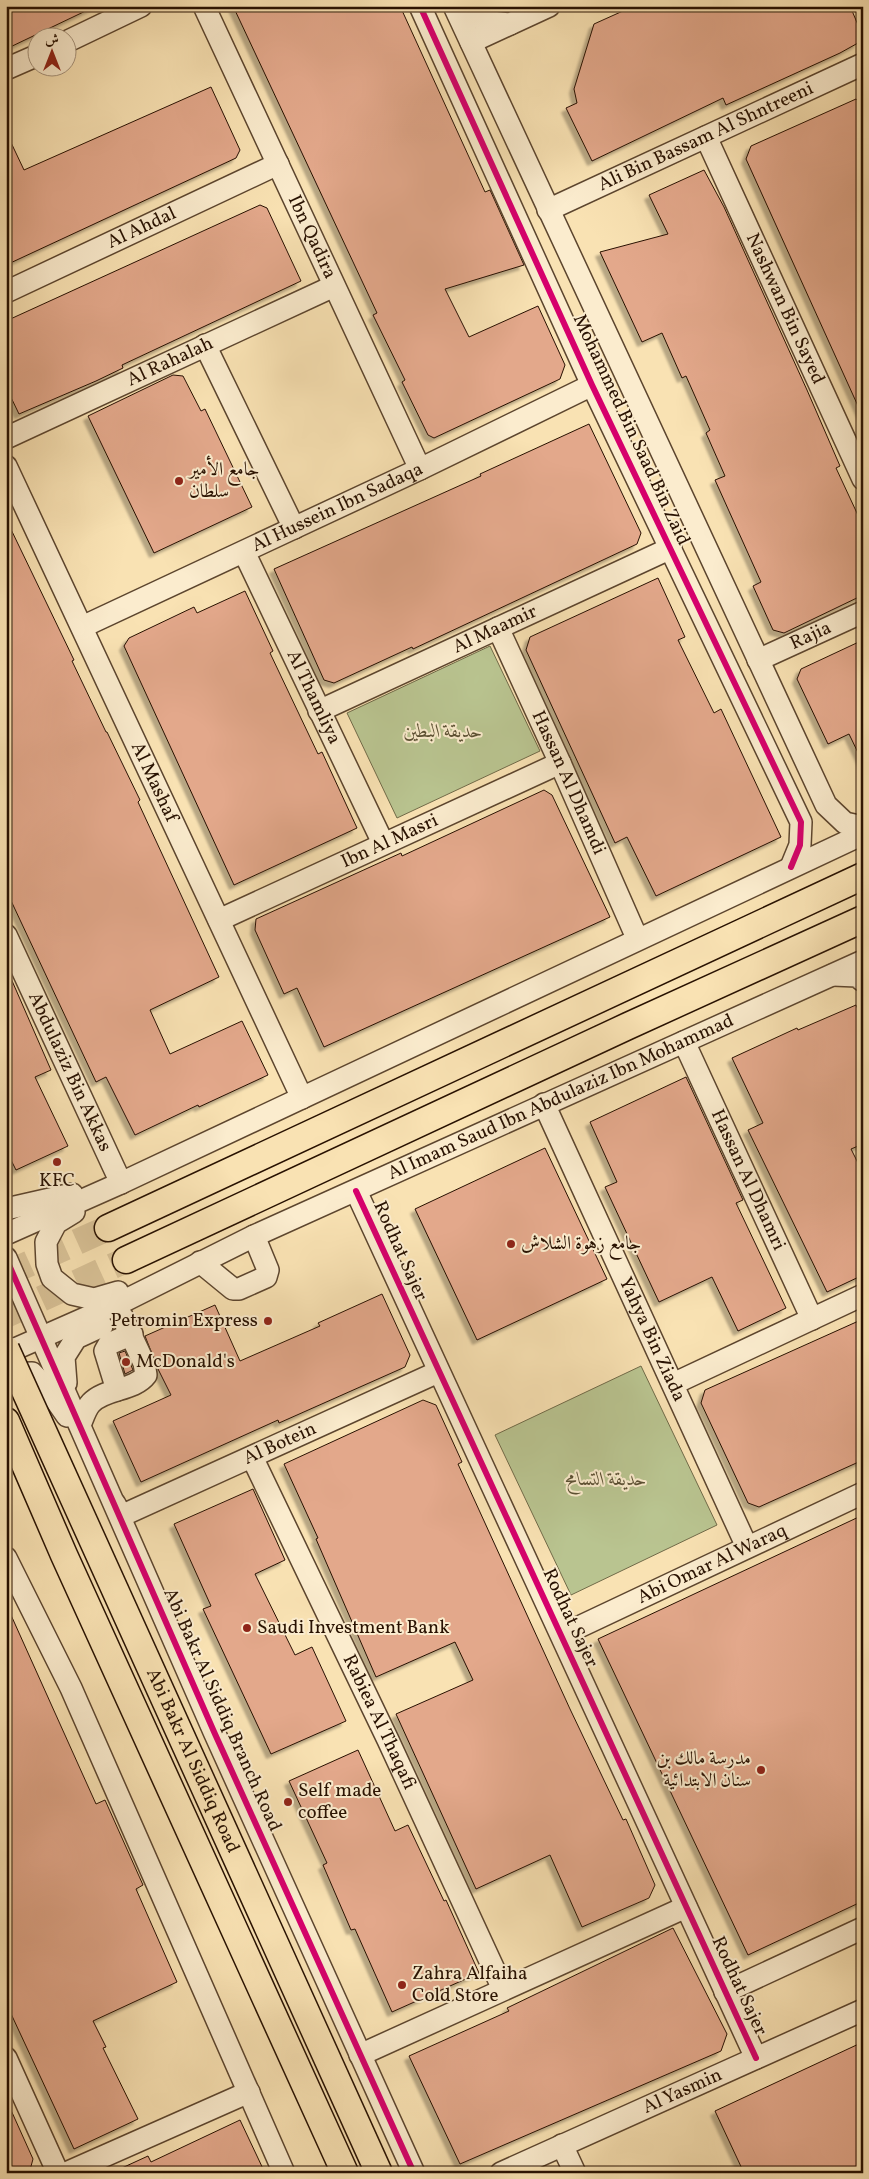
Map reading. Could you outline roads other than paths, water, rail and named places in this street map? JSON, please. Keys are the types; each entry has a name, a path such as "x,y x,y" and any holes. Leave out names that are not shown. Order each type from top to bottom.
{"main road":[{"path":"108,1228 863,876"},
{"name":"Al Imam Saud Ibn Abdulaziz Ibn Mohammad","path":"126,1260 628,1026 863,919"},
{"name":"Abi Bakr Al Siddiq Road","path":"6,1349 379,2173"},
{"name":"Abi Bakr Al Siddiq Road","path":"6,1421 64,1555 345,2173"}],"street":[{"path":"78,36 141,6"},
{"name":"Ibn Qadira","path":"204,6 420,469"},
{"name":"Mohammed Bin Saad Bin Zaid","path":"420,6 592,385 801,822 800,845 791,867"},
{"name":"Mohammed Bin Saad Bin Zaid","path":"454,6 826,805 844,823 863,827"},
{"path":"476,6 477,14 483,21 510,24"},
{"path":"471,42 549,6"},
{"path":"6,70 28,60"},
{"name":"Ali Bin Bassam Al Shntreeni","path":"548,210 863,64"},
{"name":"Nashwan Bin Sayed","path":"706,137 863,479"},
{"name":"Al Ahdal","path":"6,292 278,164"},
{"name":"Al Rahalah","path":"6,438 334,286"},
{"path":"206,345 294,528"},
{"name":"Al Hussein Ibn Sadaqa","path":"82,627 420,469 592,385"},
{"name":"Al Mashaf","path":"6,466 11,488 82,627 302,1098"},
{"name":"Al Maamir","path":"319,711 671,548"},
{"name":"Al Thamliya","path":"244,552 383,843"},
{"name":"Rajia","path":"758,660 863,612"},
{"name":"Hassan Al Dhamdi","path":"498,628 637,938"},
{"name":"Ibn Al Masri","path":"219,920 560,763"},
{"path":"6,1234 121,1183 637,938 863,834"},
{"name":"Abdulaziz Bin Akkas","path":"6,934 121,1183"},
{"name":"Al Imam Saud Ibn Abdulaziz Ibn Mohammad","path":"6,1353 124,1301 254,1236 863,961"},
{"path":"833,975 857,976 863,981"},
{"name":"Hassan Al Dhamri","path":"684,1042 812,1319"},
{"name":"Yahya Bin Ziada","path":"544,1104 747,1547"},
{"path":"6,1209 121,1183"},
{"path":"121,1183 56,1223 46,1242 47,1264 52,1278 72,1294 94,1299 200,1262"},
{"name":"Rodhat Sajer","path":"356,1191 756,2058"},
{"path":"200,1262 233,1290 266,1277 268,1270 254,1236"},
{"name":"Abi Bakr Al Siddiq Branch Road","path":"6,1258 121,1516 215,1734 414,2172"},
{"path":"117,1390 105,1351 109,1344 127,1325 200,1262"},
{"path":"673,1384 863,1296"},
{"path":"80,1425 91,1403 117,1390 142,1381 146,1375 144,1363 127,1325"},
{"path":"80,1425 70,1400 65,1379 64,1357 76,1338 127,1325"},
{"name":"Al Botein","path":"121,1516 438,1372"},
{"path":"6,1374 32,1373 51,1393 73,1425 121,1516"},
{"name":"Rabiea Al Thaqafi","path":"252,1457 384,1731 503,1989"},
{"name":"Abi Omar Al Waraq","path":"562,1635 863,1492"},
{"path":"6,1558 71,1688 284,2173"},
{"path":"360,2055 686,1907"},
{"path":"725,1992 863,1928"},
{"name":"Al Yasmin","path":"502,2173 863,2010"},
{"path":"6,2058 58,2173"},
{"path":"66,2173 249,2092"},
{"path":"562,2145 575,2173"}],"tunnel":[{"path":"6,1274 108,1228"},
{"path":"6,1315 126,1260"}],"place":[{"name":"جامع الأمير سلطان","path":"179,481"},
{"name":"KFC","path":"57,1162"},
{"name":"جامع زهوة الشلاش","path":"511,1244"},
{"name":"Petromin Express","path":"268,1321"},
{"name":"McDonald's","path":"126,1362"},
{"name":"Saudi Investment Bank","path":"247,1628"},
{"name":"مدرسة مالك بن سنان الابتدائية","path":"761,1770"},
{"name":"Self made coffee","path":"288,1802"},
{"name":"Zahra Alfaiha Cold Store","path":"402,1985"}],"park label":[{"name":"حديقة البطين","path":"443,732"},
{"name":"حديقة التسامح","path":"606,1480"}]}
